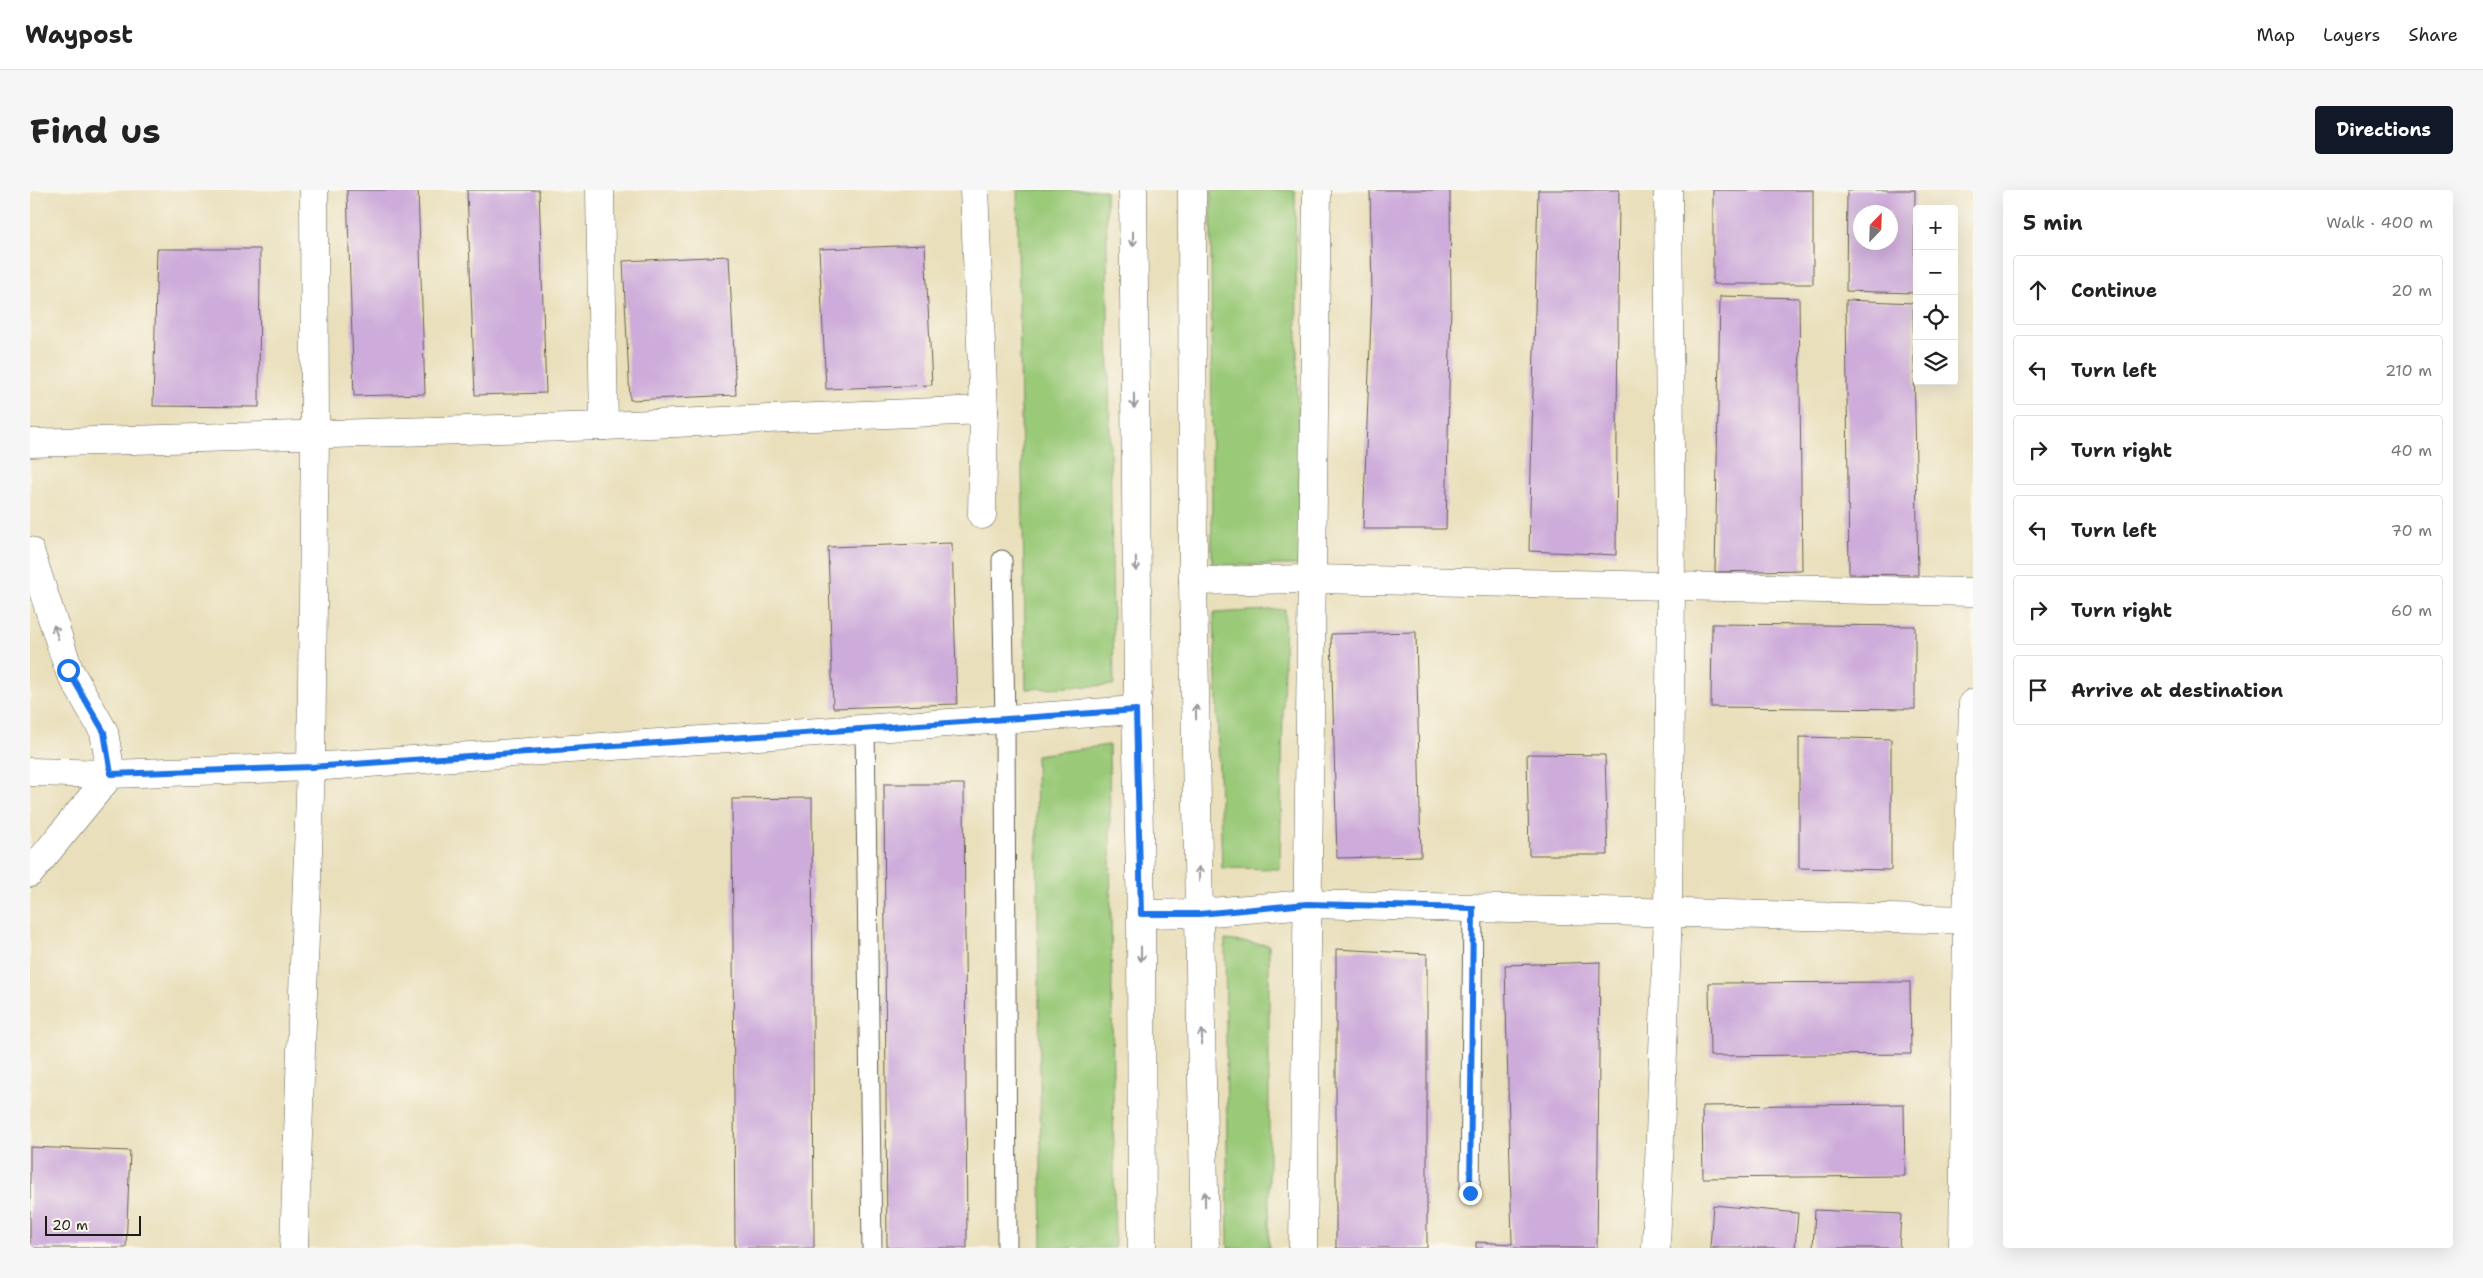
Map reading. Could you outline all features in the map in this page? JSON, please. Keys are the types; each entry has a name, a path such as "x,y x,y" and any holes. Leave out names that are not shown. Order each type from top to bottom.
{"street":[{"path":"294,1248 311,767 316,436 314,190"},
{"path":"600,190 604,426"},
{"path":"974,190 984,410 982,514"},
{"path":"1133,190 1138,688 1136,710 1141,914 1142,1248"},
{"path":"1192,190 1194,581 1205,1248"},
{"path":"1303,1248 1317,190"},
{"path":"1656,1248 1668,912 1671,585 1668,190"},
{"path":"30,443 316,436 984,410"},
{"path":"30,551 68,670 104,732 111,774 30,873"},
{"path":"1194,581 1312,580 1671,585 1973,592"},
{"path":"1966,1240 1973,703"},
{"path":"30,772 111,774 311,767 1136,710"},
{"path":"1141,914 1199,914 1307,904 1668,912 1971,923"}],"lane":[{"path":"1002,560 1005,719 1007,1248"},
{"path":"865,728 872,1248"},
{"path":"1470,1193 1473,908"}],"green space":[{"path":"1017,190 1106,190 1114,685 1026,689"},
{"path":"1211,190 1295,190 1300,565 1212,565"},
{"path":"1285,609 1280,869 1222,868 1214,613"},
{"path":"1109,745 1115,1248 1042,1248 1036,755"},
{"path":"1225,940 1269,945 1269,1248 1228,1248"}],"building":[{"path":"347,190 418,190 425,394 354,396"},
{"path":"467,190 539,190 546,393 475,395"},
{"path":"1370,190 1450,190 1451,303 1446,529 1363,529 1372,292"},
{"path":"1538,190 1619,190 1616,555 1529,551"},
{"path":"1713,190 1813,190 1813,284 1713,284"},
{"path":"1847,190 1915,190 1915,205 1913,205 1913,293 1846,291"},
{"path":"925,245 932,385 826,389 819,249"},
{"path":"157,249 260,249 259,407 153,406"},
{"path":"729,256 736,395 630,400 623,261"},
{"path":"1720,296 1799,298 1802,570 1715,572"},
{"path":"1846,300 1913,303 1913,385 1915,385 1918,575 1849,574"},
{"path":"952,543 957,704 833,708 828,547"},
{"path":"1712,624 1915,626 1915,709 1711,707"},
{"path":"1416,632 1421,856 1337,858 1331,634"},
{"path":"1799,737 1891,739 1891,870 1799,868"},
{"path":"1527,754 1605,755 1608,855 1529,855"},
{"path":"884,784 964,784 967,1248 887,1248"},
{"path":"812,798 814,1248 735,1248 732,799"},
{"path":"1336,949 1427,954 1427,1248 1336,1248"},
{"path":"1600,962 1597,1248 1476,1248 1476,1242 1512,1244 1505,965"},
{"path":"1910,982 1911,1054 1710,1056 1709,983"},
{"path":"1904,1104 1905,1176 1703,1178 1702,1106"},
{"path":"30,1147 130,1151 126,1248 30,1248"},
{"path":"1713,1205 1798,1213 1795,1248 1710,1248"},
{"path":"1815,1210 1901,1214 1899,1248 1813,1248"}],"route":[{"path":"68,670 104,732 111,774 311,767 1136,710 1141,914 1199,914 1307,904 1473,908 1470,1193"}]}
